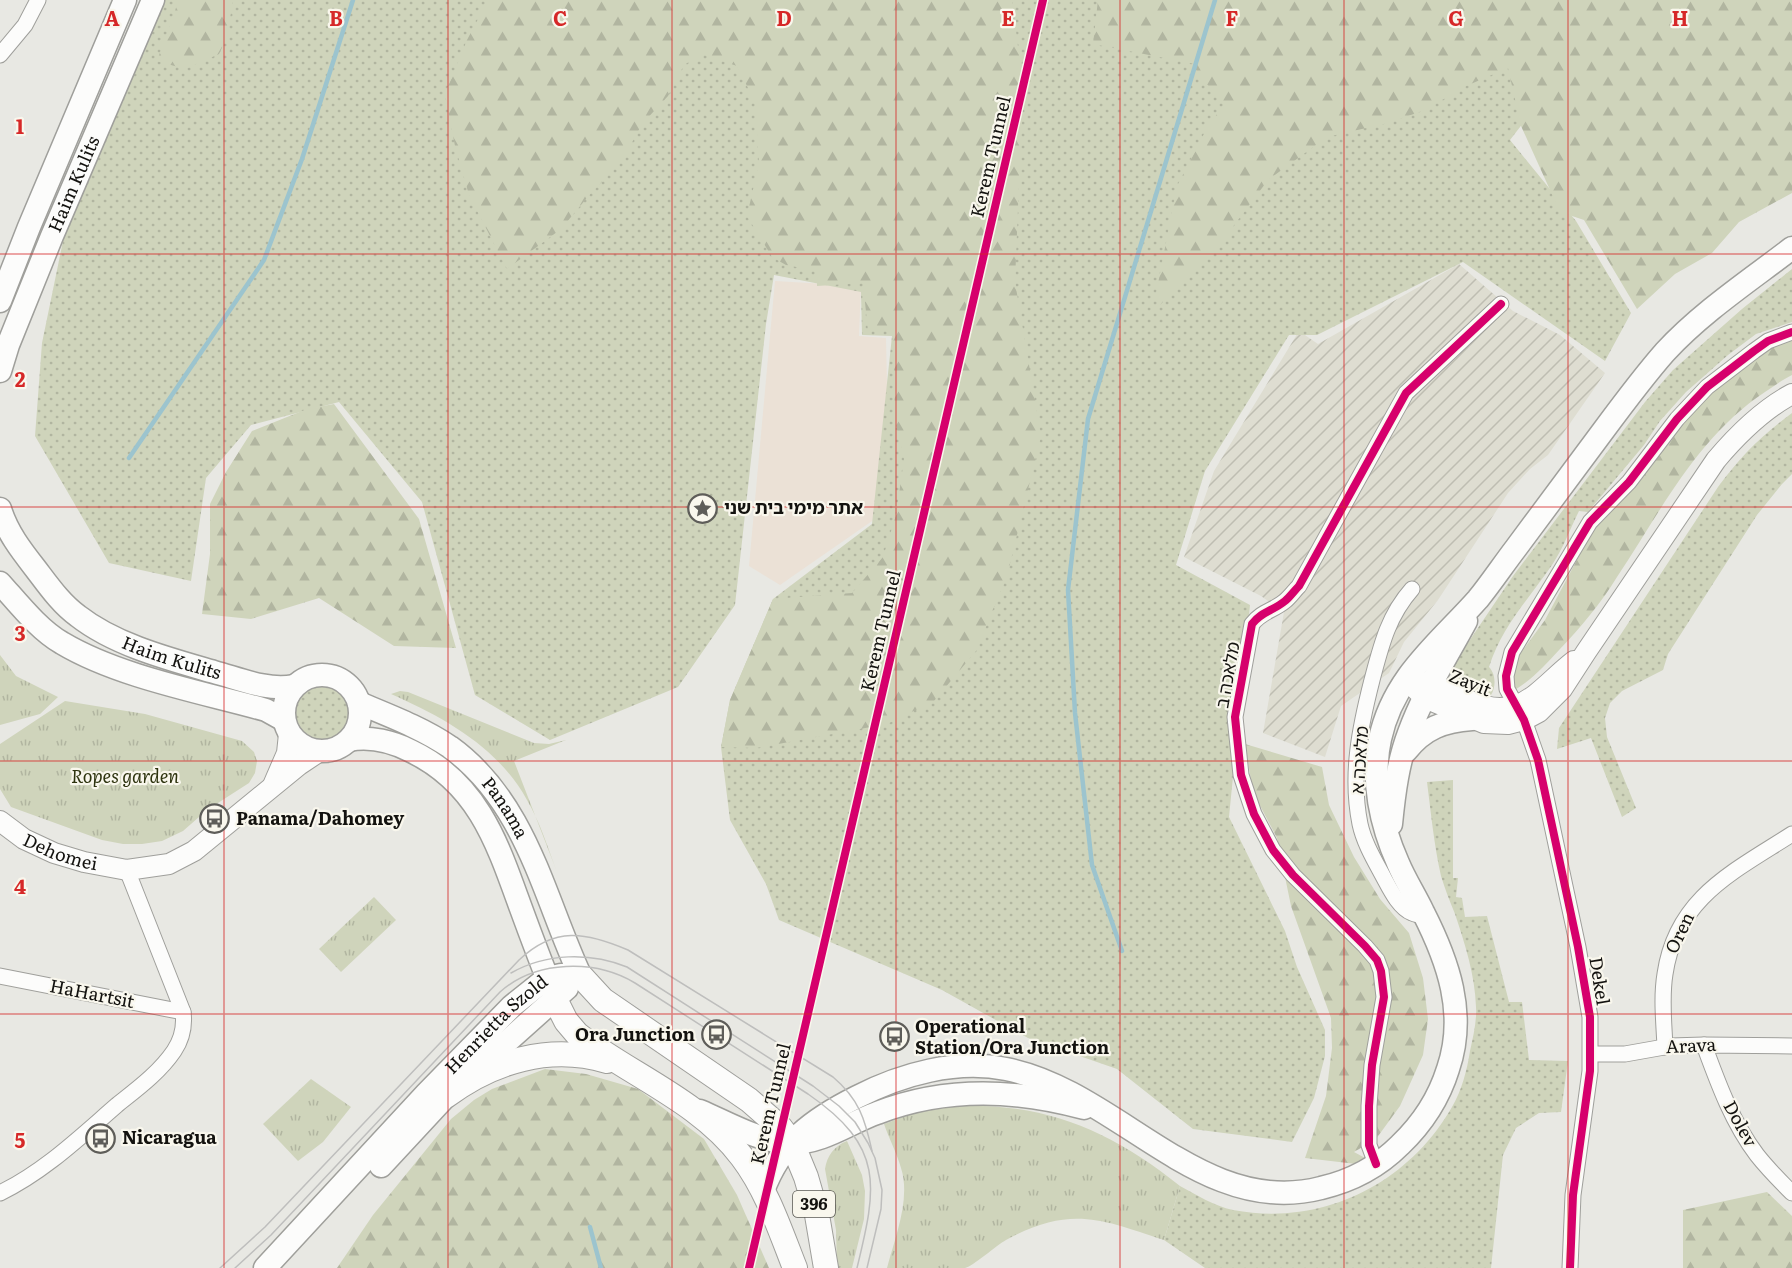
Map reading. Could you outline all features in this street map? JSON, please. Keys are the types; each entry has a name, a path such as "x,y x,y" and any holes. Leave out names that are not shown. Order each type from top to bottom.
{"main road":[{"name":"Haim Kulits","path":"0,301 33,216 125,0"},
{"name":"Haim Kulits","path":"0,371 8,345 52,237 153,0"},
{"path":"685,1105 757,1135 792,1143 821,1138 898,1105 932,1097 958,1094 1007,1095 1052,1101 1090,1110 1124,1123 1205,1173 1243,1189 1263,1193 1294,1193 1328,1187 1376,1164 1398,1147 1427,1113 1444,1082 1457,1030 1456,1007 1451,981 1425,916 1398,865 1379,800 1378,755 1380,736 1388,713 1407,680 1431,647 1478,598 1669,348 1725,299 1792,249"},
{"name":"Haim Kulits","path":"0,509 16,545 62,602 78,617 107,633 174,660 271,688 294,686"},
{"name":"Haim Kulits","path":"0,583 24,611 61,643 102,663 271,712 287,727"},
{"path":"1390,841 1396,781 1408,734 1428,691 1478,598"},
{"path":"311,676 329,676 346,683 359,703 359,721 349,740 337,748 320,751 302,746 287,727 284,705 288,693 294,686 311,676"},
{"name":"Panama","path":"359,703 402,721 442,742 467,761 496,792 527,843 580,975"},
{"path":"1401,756 1418,737 1435,726 1472,719"},
{"name":"Panama","path":"349,740 379,740 415,753 444,771 472,800 497,843 551,988"},
{"name":"Henrietta Szold","path":"286,1268 561,975 580,975"},
{"name":"396","path":"580,975 603,1000 749,1100 774,1121 792,1143 806,1177 817,1215 826,1268"},
{"name":"Henrietta Szold","path":"265,1268 426,1094 512,1006 551,988"},
{"name":"396","path":"551,988 566,1021 577,1034 685,1105 728,1141 742,1157 763,1191 795,1268"},
{"path":"446,1096 487,1071 534,1056 580,1055 616,1064 632,1071"},
{"path":"763,1191 773,1168 792,1143"}],"street":[{"path":"0,55 25,25 38,0"},
{"name":"מלאכה ב","path":"1376,1164 1369,1145 1369,1106 1372,1065 1384,997 1381,971 1377,960 1365,946 1293,875 1273,850 1254,814 1241,775 1235,717 1252,624 1260,614 1286,601 1299,586 1406,393 1501,304"},
{"name":"Dekel","path":"1570,1268 1574,1195 1590,1078 1590,1017 1583,970 1538,760 1520,713 1507,689 1506,682 1512,652 1590,522 1629,482 1677,419 1707,387 1768,341 1792,332"},
{"name":"Zayit","path":"1407,680 1472,719 1495,725 1508,724 1520,713 1530,698 1586,652 1716,460 1735,438 1760,416 1792,394"},
{"name":"מלאכה א","path":"1412,589 1399,603 1384,632 1358,738 1355,771 1360,827 1370,852 1401,905 1411,913 1425,916"},
{"name":"Zayit","path":"1428,691 1488,708 1520,713"},
{"path":"270,790 287,753 287,727"},
{"path":"0,1193 48,1164 155,1073 174,1052 183,1034 185,1022 183,1012 127,870 156,867 194,851 299,765 320,751"},
{"name":"Dehomei","path":"0,821 24,838 54,853 84,862 127,870"},
{"name":"Oren","path":"1665,1047 1663,1001 1665,976 1667,959 1679,926 1701,898 1716,885 1792,834"},
{"name":"HaHartsit","path":"0,976 183,1012"},
{"name":"Arava","path":"1591,1054 1625,1054 1665,1047 1704,1045 1792,1046"},
{"name":"Dolev","path":"1704,1045 1740,1129 1765,1165 1792,1193"}],"shaded area":[{"path":"1459,264 1513,311 1560,335 1605,373 1548,455 1530,469 1508,493 1438,600 1404,642 1389,673 1341,706 1325,757 1263,733 1284,612 1261,596 1184,557 1214,471 1299,331 1318,344"},
{"path":"775,281 861,286 859,336 886,338 889,486 875,519 780,585 749,566"}],"green space":[{"path":"159,0 1558,0 1570,62 1510,140 1576,221 1631,313 1605,361 1463,262 1317,335 1289,335 1205,471 1176,565 1250,605 1229,817 1285,931 1297,967 1325,1030 1325,1056 1314,1098 1292,1142 1193,1129 1117,1069 1028,1038 942,990 779,920 766,884 730,820 721,747 730,700 773,599 872,524 892,336 862,335 861,292 774,275 766,324 735,605 678,687 550,740 475,695 422,502 339,402 251,425 206,478 191,581 109,563 35,436 42,343 63,241 87,166"},
{"path":"179,0 233,0 227,37 219,54 185,69 157,61"},
{"path":"488,0 1012,0 1023,85 1015,282 1041,436 1007,576 976,651 934,701 887,724 756,748 721,747 730,700 773,599 852,593 883,557 896,515 904,459 895,420 893,331 868,331 863,283 817,286 817,271 786,265 772,257 747,216 759,163 755,102 737,66 702,54 684,65 668,96 642,124 622,161 561,229 507,269 469,195 455,146 445,94 467,40"},
{"path":"1098,0 1792,0 1792,193 1739,222 1712,253 1675,274 1637,309 1584,220 1560,212 1521,126 1508,68 1466,86 1425,110 1388,123 1327,137 1268,180 1226,236 1160,305 1156,294 1177,186 1208,126 1224,105 1197,72 1195,64 1093,44"},
{"path":"1792,269 1792,322 1756,334 1686,392 1588,512 1579,511 1556,559 1516,614 1494,652 1489,667 1494,681 1491,695 1484,695 1459,682 1454,669 1455,662 1513,576 1645,402 1673,370 1742,309"},
{"path":"1792,339 1792,375 1741,410 1719,431 1665,501 1611,587 1590,614 1544,666 1513,691 1514,662 1545,620 1596,524 1709,392 1753,358 1785,340"},
{"path":"334,404 419,519 456,648 394,646 319,598 251,619 202,614 210,554 210,504 226,472 252,431 307,409"},
{"path":"1792,413 1792,474 1757,515 1668,654 1663,670 1622,691 1610,703 1605,718 1607,737 1636,808 1622,817 1591,738 1557,749 1559,728 1718,487 1752,447"},
{"path":"0,655 16,676 58,697 40,714 0,725"},
{"path":"322,682 344,691 353,713 344,735 322,744 300,735 291,713 300,691"},
{"path":"400,691 408,692 534,743 549,744 566,740 514,761 535,816 515,781 485,749 449,724 391,694"},
{"name":"Ropes garden","path":"65,701 145,714 242,741 254,752 257,761 255,773 249,783 207,810 183,831 162,841 142,844 123,844 102,840 11,807 0,789 0,744"},
{"path":"1245,744 1322,767 1329,805 1354,857 1380,899 1409,933 1423,978 1428,1019 1423,1055 1400,1106 1376,1139 1354,1152 1382,1167 1305,1158 1326,1096 1332,1048 1331,1018 1291,906 1277,838 1253,792"},
{"path":"1453,780 1453,878 1458,878 1456,897 1462,898 1465,917 1487,916 1509,1002 1522,1002 1529,1060 1568,1061 1561,1112 1539,1113 1516,1128 1503,1155 1491,1268 1205,1268 1164,1240 1180,1186 1212,1203 1233,1210 1266,1214 1299,1212 1330,1205 1359,1194 1387,1178 1412,1158 1434,1134 1456,1100 1466,1073 1473,1035 1476,1012 1475,995 1466,948 1441,876 1427,782"},
{"path":"535,816 544,835 557,872"},
{"path":"374,897 396,920 341,972 319,949"},
{"path":"545,1069 586,1074 638,1089 704,1139 737,1195 769,1268 337,1268 373,1215 451,1119 492,1089"},
{"path":"311,1079 351,1107 323,1142 298,1161 263,1124"},
{"path":"958,1106 990,1106 1049,1115 1076,1124 1129,1150 1180,1186 1164,1240 1122,1226 1085,1219 1068,1219 1049,1222 1029,1229 1006,1240 965,1268 887,1268 901,1218 904,1180 884,1124 917,1112"},
{"path":"847,1141 862,1175 865,1191 864,1219 852,1268 837,1268 836,1230 825,1169 832,1152"},
{"path":"1767,1192 1792,1216 1792,1268 1683,1268 1683,1210"}],"waterway":[{"path":"129,458 264,260 302,159 353,0"},
{"path":"1122,951 1092,865 1075,713 1068,590 1088,419 1215,0"},
{"path":"590,1227 601,1268"}],"tram line":[{"path":"220,1268 265,1227 519,960 532,949 558,937 585,936 628,950 833,1077 849,1093 860,1110 872,1151"},
{"path":"511,973 525,966 553,958 568,957 598,959 627,967 813,1086 839,1106 855,1122 868,1143 875,1158 882,1190 881,1209 867,1268"},
{"path":"235,1268 271,1235 500,992 514,981 531,974 566,966 602,970 635,983 808,1094 833,1113 851,1132 863,1151 869,1170 871,1191 869,1214 857,1268"}],"cycle path":[{"name":"Kerem Tunnel","path":"749,1268 1043,0"},
{"path":"1376,1164 1369,1145 1369,1106 1372,1065 1384,997 1381,971 1377,960 1365,946 1293,875 1273,850 1254,814 1241,775 1235,717 1252,624 1260,616 1285,601 1299,586 1406,393 1501,304"},
{"path":"1570,1268 1573,1195 1590,1071 1590,1017 1578,947 1538,760 1524,720 1507,689 1506,676 1512,652 1590,522 1629,482 1677,419 1707,387 1768,341 1792,332"}],"place":[{"name":"אתר מימי בית שני","path":"703,508"},
{"name":"Panama/Dahomey","path":"215,819"},
{"name":"Ora Junction","path":"716,1035"},
{"name":"Operational Station/Ora Junction","path":"894,1037"},
{"name":"Nicaragua","path":"101,1138"}]}
